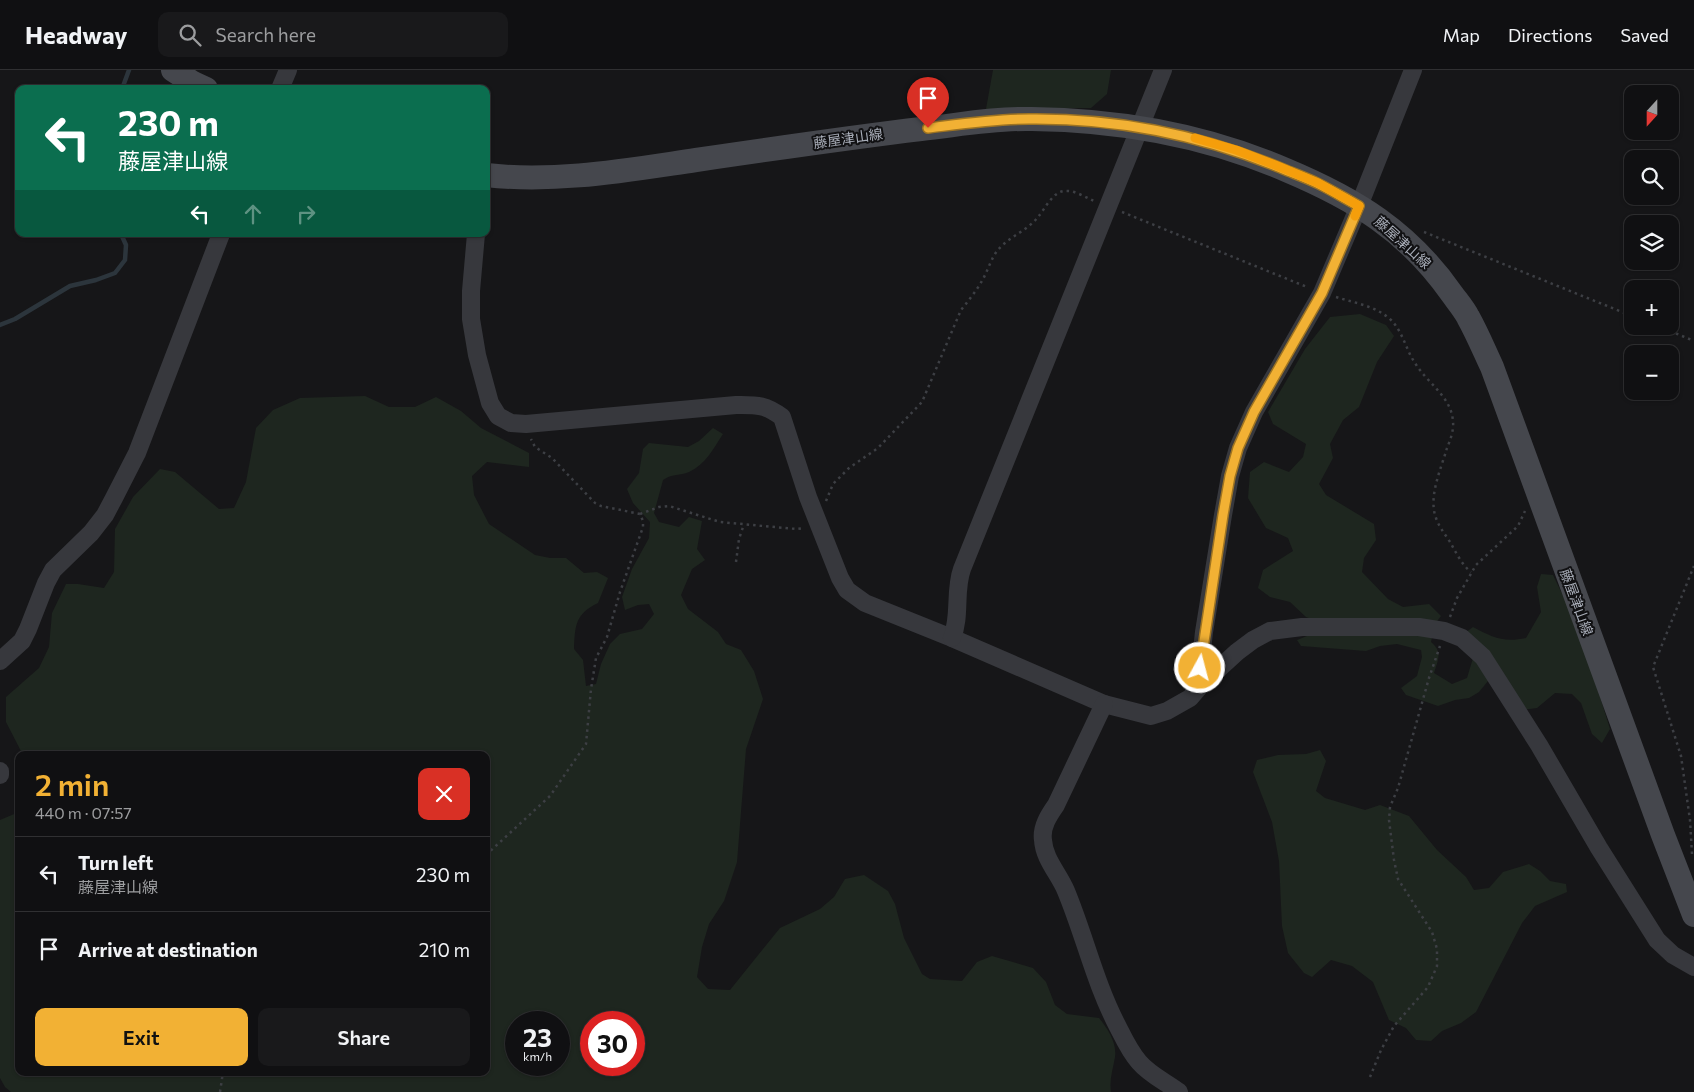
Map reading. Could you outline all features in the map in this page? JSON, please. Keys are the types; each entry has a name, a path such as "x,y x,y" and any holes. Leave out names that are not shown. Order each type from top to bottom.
{"main road":[{"path":"173,70 198,85"},
{"name":"藤屋津山線","path":"490,176 509,178 549,178 651,166 853,137 1028,118 1077,120 1139,127 1177,134 1236,150 1318,183 1359,206 1387,224 1418,252 1442,279 1468,316 1492,367 1662,835 1694,915"}],"street":[{"path":"282,85 288,70"},
{"path":"952,638 958,619 959,578 962,569 1162,70"},
{"path":"1202,684 1200,668 1204,632 1226,496 1238,448 1254,412 1322,293 1413,70"},
{"path":"0,661 22,641 46,582 53,570 91,532 105,515 137,454 220,237"},
{"path":"476,237 471,291 471,319 477,355 490,403 498,416 511,423 526,424 736,405 760,405 772,409 782,417 818,521 840,578 847,590 865,603 952,638 1104,704 1151,716 1183,703 1253,640 1270,632 1302,627 1419,627 1444,631 1462,638 1482,657 1539,745 1599,848 1657,940 1673,955 1694,967"},
{"path":"1104,704 1056,805 1048,817 1042,841 1048,859 1069,897 1104,1001 1126,1043 1139,1062 1151,1074 1179,1092"}],"path":[{"path":"526,424 535,447 552,458 595,503 601,506 640,514 659,506 669,506 720,522 796,529 807,528 818,521 833,484 848,468 878,448 922,402 961,310 982,280 996,253 1005,243 1037,219 1056,194 1063,190 1070,191 1322,293 1374,308 1392,321 1404,338 1413,361 1450,407 1454,423 1437,483 1434,506 1436,518 1443,531 1465,567 1471,572"},
{"path":"1418,229 1624,313"},
{"path":"1679,335 1694,341"},
{"path":"1370,1077 1381,1050 1394,1026 1428,987 1438,966 1437,949 1432,932 1398,878 1389,820 1390,807 1398,788 1426,686 1457,598 1476,565 1518,526 1528,504 1538,495"},
{"path":"490,851 550,796 586,744 596,658 607,637 620,592 643,527 643,520 640,514"},
{"path":"736,562 739,539 744,524"},
{"path":"1692,858 1690,820 1681,756 1653,666 1694,566"},
{"path":"220,1092 222,1076"}],"shaded area":[{"path":"993,70 1111,70 1107,94 1091,108 986,109"},
{"path":"1360,314 1386,325 1394,336 1377,362 1359,407 1343,420 1330,444 1333,458 1319,484 1326,495 1374,524 1376,540 1364,558 1362,572 1388,599 1403,607 1429,604 1441,616 1435,624 1431,642 1438,653 1434,673 1452,684 1467,678 1476,648 1465,633 1473,627 1498,638 1511,640 1526,638 1541,612 1537,587 1541,574 1553,575 1579,629 1610,729 1602,743 1592,734 1581,703 1572,694 1555,693 1537,708 1523,710 1488,681 1479,692 1469,698 1455,700 1438,706 1406,695 1401,688 1417,676 1422,657 1421,650 1397,644 1380,646 1366,651 1301,646 1297,640 1312,634 1317,621 1306,617 1290,602 1270,597 1258,588 1263,570 1293,551 1288,538 1266,528 1248,498 1250,472 1264,462 1289,472 1303,457 1306,444 1273,424 1268,412 1305,349 1330,317"},
{"path":"365,396 389,407 415,407 436,397 461,411 481,428 529,453 529,467 487,462 472,476 474,495 489,524 535,555 550,558 566,558 584,573 597,572 608,578 598,603 590,607 581,616 576,627 574,649 583,660 586,686 596,684 601,664 610,644 620,634 642,629 654,614 649,604 638,605 625,610 622,597 632,569 649,538 650,522 633,503 627,489 639,473 643,449 649,443 688,447 699,441 713,428 723,434 709,456 695,469 670,476 663,480 654,513 659,522 679,527 689,517 702,521 697,549 705,560 692,569 681,595 688,609 718,632 726,644 741,650 754,671 763,699 746,749 737,862 724,901 709,924 702,947 697,977 708,989 730,990 780,928 820,909 834,897 845,879 864,875 888,891 895,904 904,938 922,974 930,979 962,981 977,962 992,956 1033,968 1046,982 1055,1005 1067,1014 1099,1018 1109,1031 1115,1047 1111,1092 11,1092 5,1087 0,1078 0,820 15,814 15,1076 490,1076 490,751 21,751 6,722 6,697 39,668 49,647 52,613 66,584 104,588 114,572 115,529 133,497 160,469 175,472 219,509 234,508 246,482 256,428 273,410 300,398"},
{"path":"1320,750 1326,761 1316,791 1325,798 1365,810 1380,805 1409,816 1437,850 1466,877 1474,890 1489,888 1503,872 1529,864 1550,881 1566,884 1567,892 1535,906 1522,923 1476,1012 1461,1023 1442,1031 1431,1041 1416,1040 1406,1028 1389,1020 1373,982 1352,966 1331,960 1312,977 1304,973 1288,953 1282,926 1279,861 1272,822 1253,772 1257,760 1278,755 1306,754"}],"waterway":[{"path":"123,85 129,70"},
{"path":"0,325 15,319 70,286 115,273 125,260 126,245 122,237"}],"slow traffic":[{"path":"1195,138 1236,150 1318,183 1359,206 1355,216"}],"route":[{"path":"928,128 1028,118 1086,120 1139,127 1177,134 1236,150 1318,183 1359,206 1322,293 1254,412 1238,448 1230,476 1223,515 1200,668"}]}
